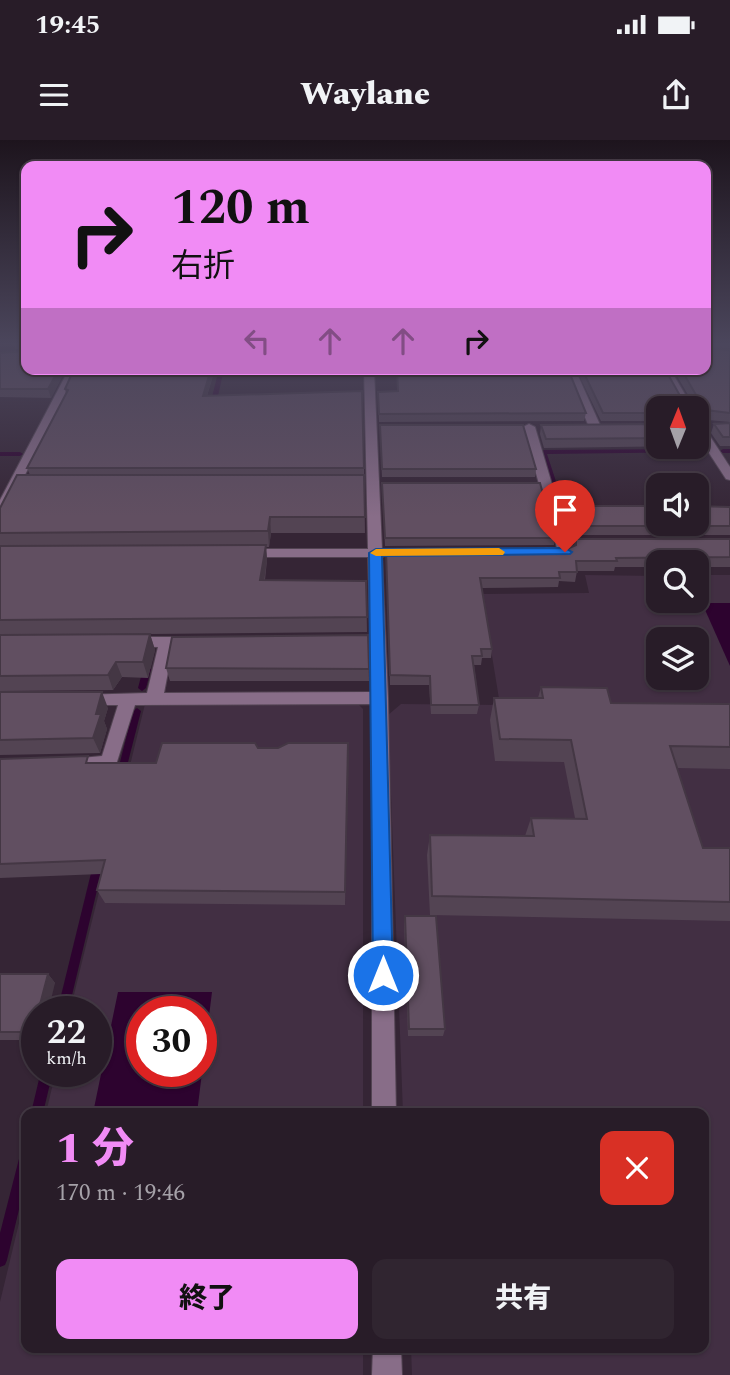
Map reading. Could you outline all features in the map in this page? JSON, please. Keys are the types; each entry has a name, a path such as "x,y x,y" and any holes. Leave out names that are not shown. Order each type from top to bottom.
{"street":[{"path":"0,512 21,484 59,402"},
{"path":"374,402 378,428 373,485 376,553 372,640 380,698 384,1108"},
{"path":"584,402 595,427"},
{"path":"525,552 565,552 570,542 539,484 529,427"},
{"path":"582,427 607,427"},
{"path":"709,441 730,476"},
{"path":"236,553 403,552"},
{"path":"154,699 167,641"},
{"path":"111,642 206,641"},
{"path":"64,699 380,698"},
{"path":"55,764 109,763 128,699"},
{"path":"387,1353 387,1375"}],"shaded area":[{"path":"585,575 646,576 646,613 709,613 709,575 730,575 730,1375 412,1375 411,1353 709,1353 709,1108 403,1108 388,715 401,704 500,705 482,594 589,593"},
{"path":"709,603 730,603 730,666 706,613 709,613"},
{"path":"145,704 359,705 363,709 363,1108 47,1108 52,1087 112,1087 112,996 74,996"},
{"path":"118,992 212,992 212,996 126,996 126,1087 200,1087 198,1108 94,1108 98,1087 112,1087 112,1021"},
{"path":"21,1215 21,1353 363,1353 363,1375 0,1375 0,1302"}],"building":[{"path":"62,402 362,402 364,468 27,468"},
{"path":"378,402 581,402 586,413 379,414"},
{"path":"598,402 646,402 646,413 603,413"},
{"path":"709,402 730,402 730,413 709,410"},
{"path":"730,423 730,437 723,437 714,424"},
{"path":"646,424 646,438 546,439 541,425"},
{"path":"380,425 523,425 536,469 382,469"},
{"path":"17,475 364,475 365,517 270,517 268,531 0,533 0,508"},
{"path":"382,483 540,483 555,538 385,538"},
{"path":"566,506 646,506 646,526 572,526"},
{"path":"709,506 730,507 730,526 709,526"},
{"path":"576,539 730,539 730,557 709,557 709,550 646,550 646,558 576,561 577,572 559,572 560,578 480,578 492,649 481,649 482,656 472,656 479,705 431,705 430,676 390,675 386,550 567,549 576,545"},
{"path":"266,545 260,580 366,581 367,617 0,620 0,546"},
{"path":"150,634 143,662 116,662 108,675 0,676 0,635"},
{"path":"368,635 369,669 166,668 172,637"},
{"path":"541,687 607,688 611,703 730,704 730,747 670,746 703,848 730,848 730,902 432,896 430,835 534,836 531,818 587,819 571,740 500,739 494,698 543,698"},
{"path":"0,692 102,692 96,714 101,714 93,738 0,740"},
{"path":"162,743 255,743 258,748 278,748 288,743 348,743 345,892 97,890 105,860 0,864 0,759 88,756 86,763 156,763"},
{"path":"405,916 436,916 445,1029 409,1029"},
{"path":"0,974 48,974 42,996 21,996 21,1032 0,1032"}],"waterway":[{"path":"565,518 544,452 646,451"},
{"path":"723,451 730,451"},
{"path":"0,454 20,454"},
{"path":"142,688 147,669"},
{"path":"121,774 137,711"},
{"path":"66,996 98,865"},
{"path":"38,1108 43,1087"},
{"path":"0,1260 21,1175"}],"slow traffic":[{"path":"376,553 499,552"}],"route":[{"path":"383,975 376,553 565,552"}]}
